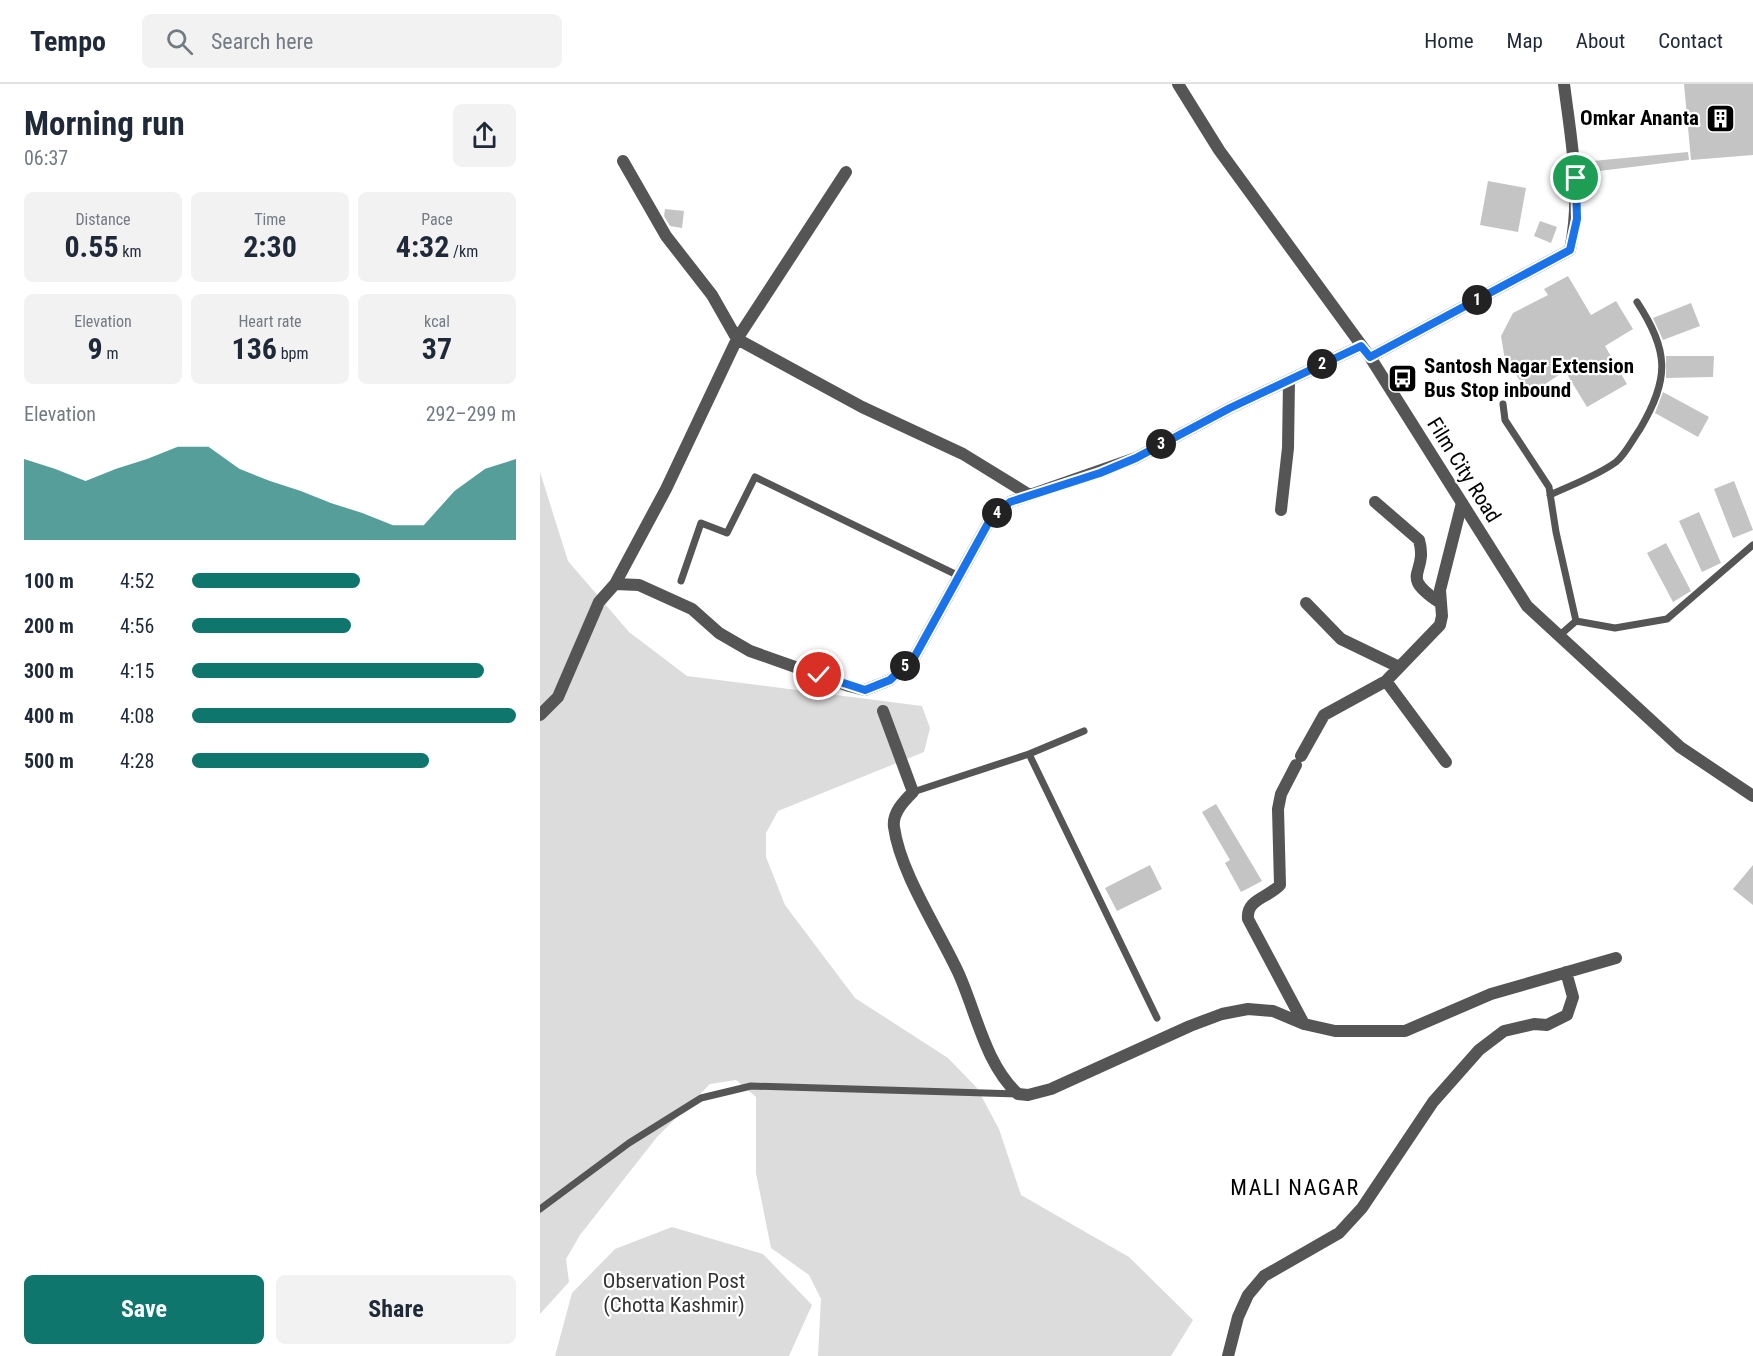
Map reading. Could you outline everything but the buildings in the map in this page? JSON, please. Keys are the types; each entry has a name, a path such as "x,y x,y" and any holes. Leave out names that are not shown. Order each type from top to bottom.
{"street":[{"name":"Film City Road","path":"1178,84 1219,150 1370,357 1527,606 1560,635 1619,694 1680,747 1753,796"},
{"path":"1370,357 1570,250 1577,219 1576,178 1564,84"},
{"path":"623,161 666,236 712,295 737,339 861,407 963,454 1029,494"},
{"path":"540,715 558,697 599,602 615,584 666,489 737,339 846,172"},
{"path":"615,584 639,585 693,609 719,633 750,651 865,690 890,680 915,656 957,575 991,518 1010,502 1100,473 1136,458 1361,346"},
{"path":"1281,510 1288,448 1289,380"},
{"path":"1375,502 1419,540 1421,547 1416,582 1420,589 1439,602"},
{"path":"1304,1024 1248,919 1247,910 1251,904 1280,885 1278,808 1281,794 1324,715 1386,681 1440,625 1442,616 1439,602 1462,503"},
{"path":"1306,603 1341,639 1399,667"},
{"path":"1386,681 1446,762"},
{"path":"883,711 913,792 898,808 893,824 900,855 959,974 997,1067 1008,1085 1018,1094 1028,1095 1051,1089 1190,1026 1222,1014 1248,1009 1273,1011 1304,1024 1335,1032 1405,1032 1491,994 1616,958"},
{"path":"1228,1356 1238,1317 1253,1288 1264,1276 1285,1261 1322,1245 1339,1233 1362,1208 1433,1102 1479,1050 1504,1031 1534,1024 1547,1025 1567,1015 1573,997 1566,972"}],"lane":[{"path":"1550,495 1617,462 1647,417 1661,387 1661,349 1658,338 1637,302"},
{"path":"1503,404 1505,420 1549,487 1576,621"},
{"path":"681,581 701,523 727,533 755,477 957,575"},
{"path":"1576,621 1615,628 1667,619 1753,544"},
{"path":"1560,635 1576,621"},
{"path":"913,792 1029,754 1084,731"},
{"path":"1029,754 1157,1018"},
{"path":"540,1209 629,1143 701,1098 728,1090 763,1086 1018,1094"}],"green space":[{"path":"540,472 568,561 629,632 687,676 922,706 930,728 924,752 778,811 766,833 766,857 785,905 855,998 948,1058 977,1088 999,1129 1021,1195 1129,1257 1193,1320 1171,1356 818,1356 821,1299 809,1275 771,1248 756,1173 756,1097 736,1080 710,1084 657,1137 580,1235 566,1259 569,1282 540,1314"},
{"name":"Observation Post (Chotta Kashmir)","path":"672,1227 763,1254 812,1305 789,1356 555,1356 572,1293 615,1249"}],"place":[{"name":"Omkar Ananta","path":"1720,118"},
{"name":"Santosh Nagar Extension Bus Stop inbound","path":"1403,378"}],"district":[{"name":"MALI NAGAR","path":"1295,1187"}],"route":[{"path":"819,675 865,690 890,680 915,656 957,575 991,518 1010,502 1100,473 1136,458 1230,408 1361,346 1370,357 1570,250 1577,219 1576,178"}]}
